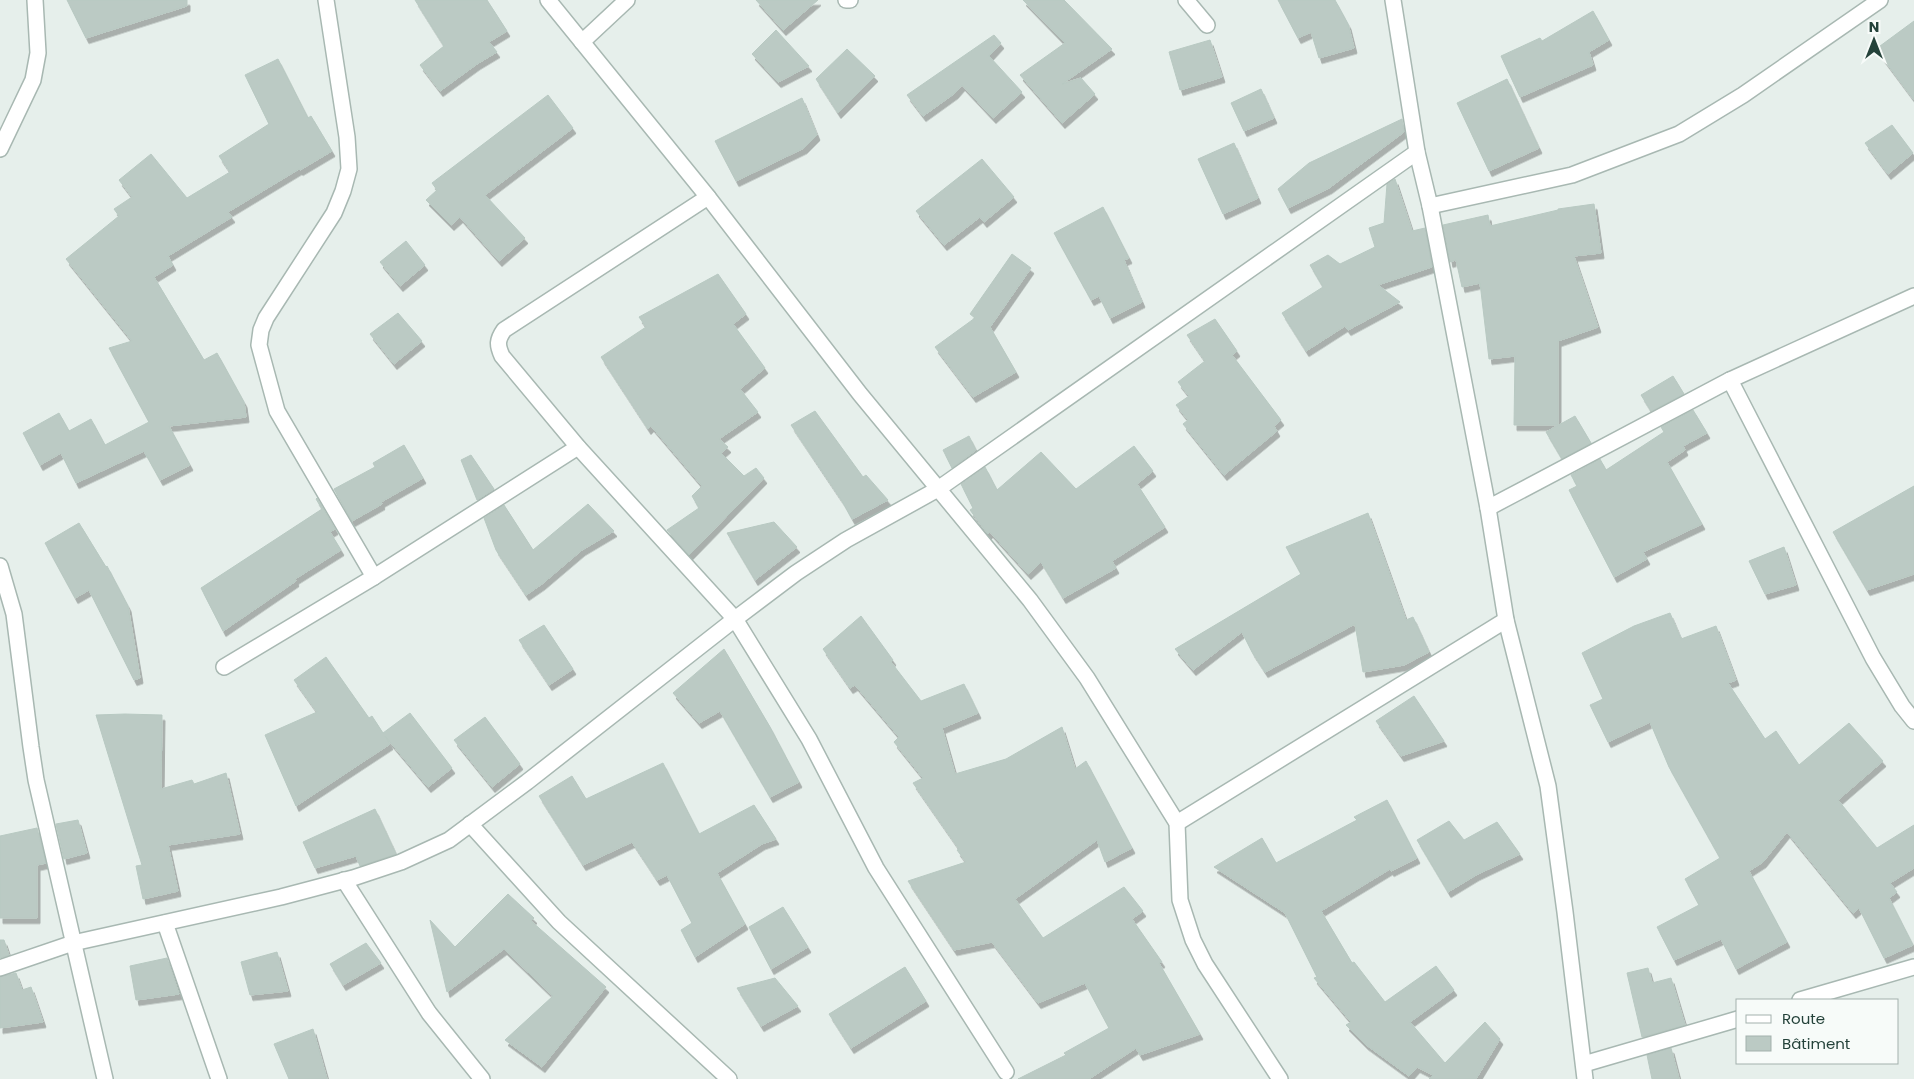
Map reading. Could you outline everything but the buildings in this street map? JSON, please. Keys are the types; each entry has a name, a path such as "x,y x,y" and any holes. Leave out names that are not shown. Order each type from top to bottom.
{"street":[{"path":"0,150 33,80 38,53 35,0"},
{"path":"326,0 347,137 349,169 334,213 266,318 261,330 259,346 276,411 374,577"},
{"path":"548,0 708,197 860,394 1030,600 1088,678 1177,823 1180,900 1193,940 1205,964 1280,1079"},
{"path":"582,42 627,0"},
{"path":"1186,0 1207,24"},
{"path":"1393,0 1417,152 1430,206 1488,508 1506,620 1548,786 1584,1071 1736,1019"},
{"path":"1430,206 1572,175 1678,134 1743,95 1880,0"},
{"path":"0,968 73,944 281,897 344,880 401,862 449,840 527,782 796,573 846,540 938,489 1417,152"},
{"path":"708,197 504,330 498,338 498,346 502,356 578,447 735,619 810,739 876,868 1006,1072"},
{"path":"1488,508 1730,380 1914,296"},
{"path":"1730,380 1873,658 1902,706 1914,721"},
{"path":"224,667 374,577 578,447"},
{"path":"0,566 14,614 30,747 36,780 105,1079"},
{"path":"1177,823 1506,620"},
{"path":"470,824 559,922 729,1079"},
{"path":"344,880 429,1013 482,1079"},
{"path":"164,923 219,1079"},
{"path":"1803,999 1914,967"}]}
